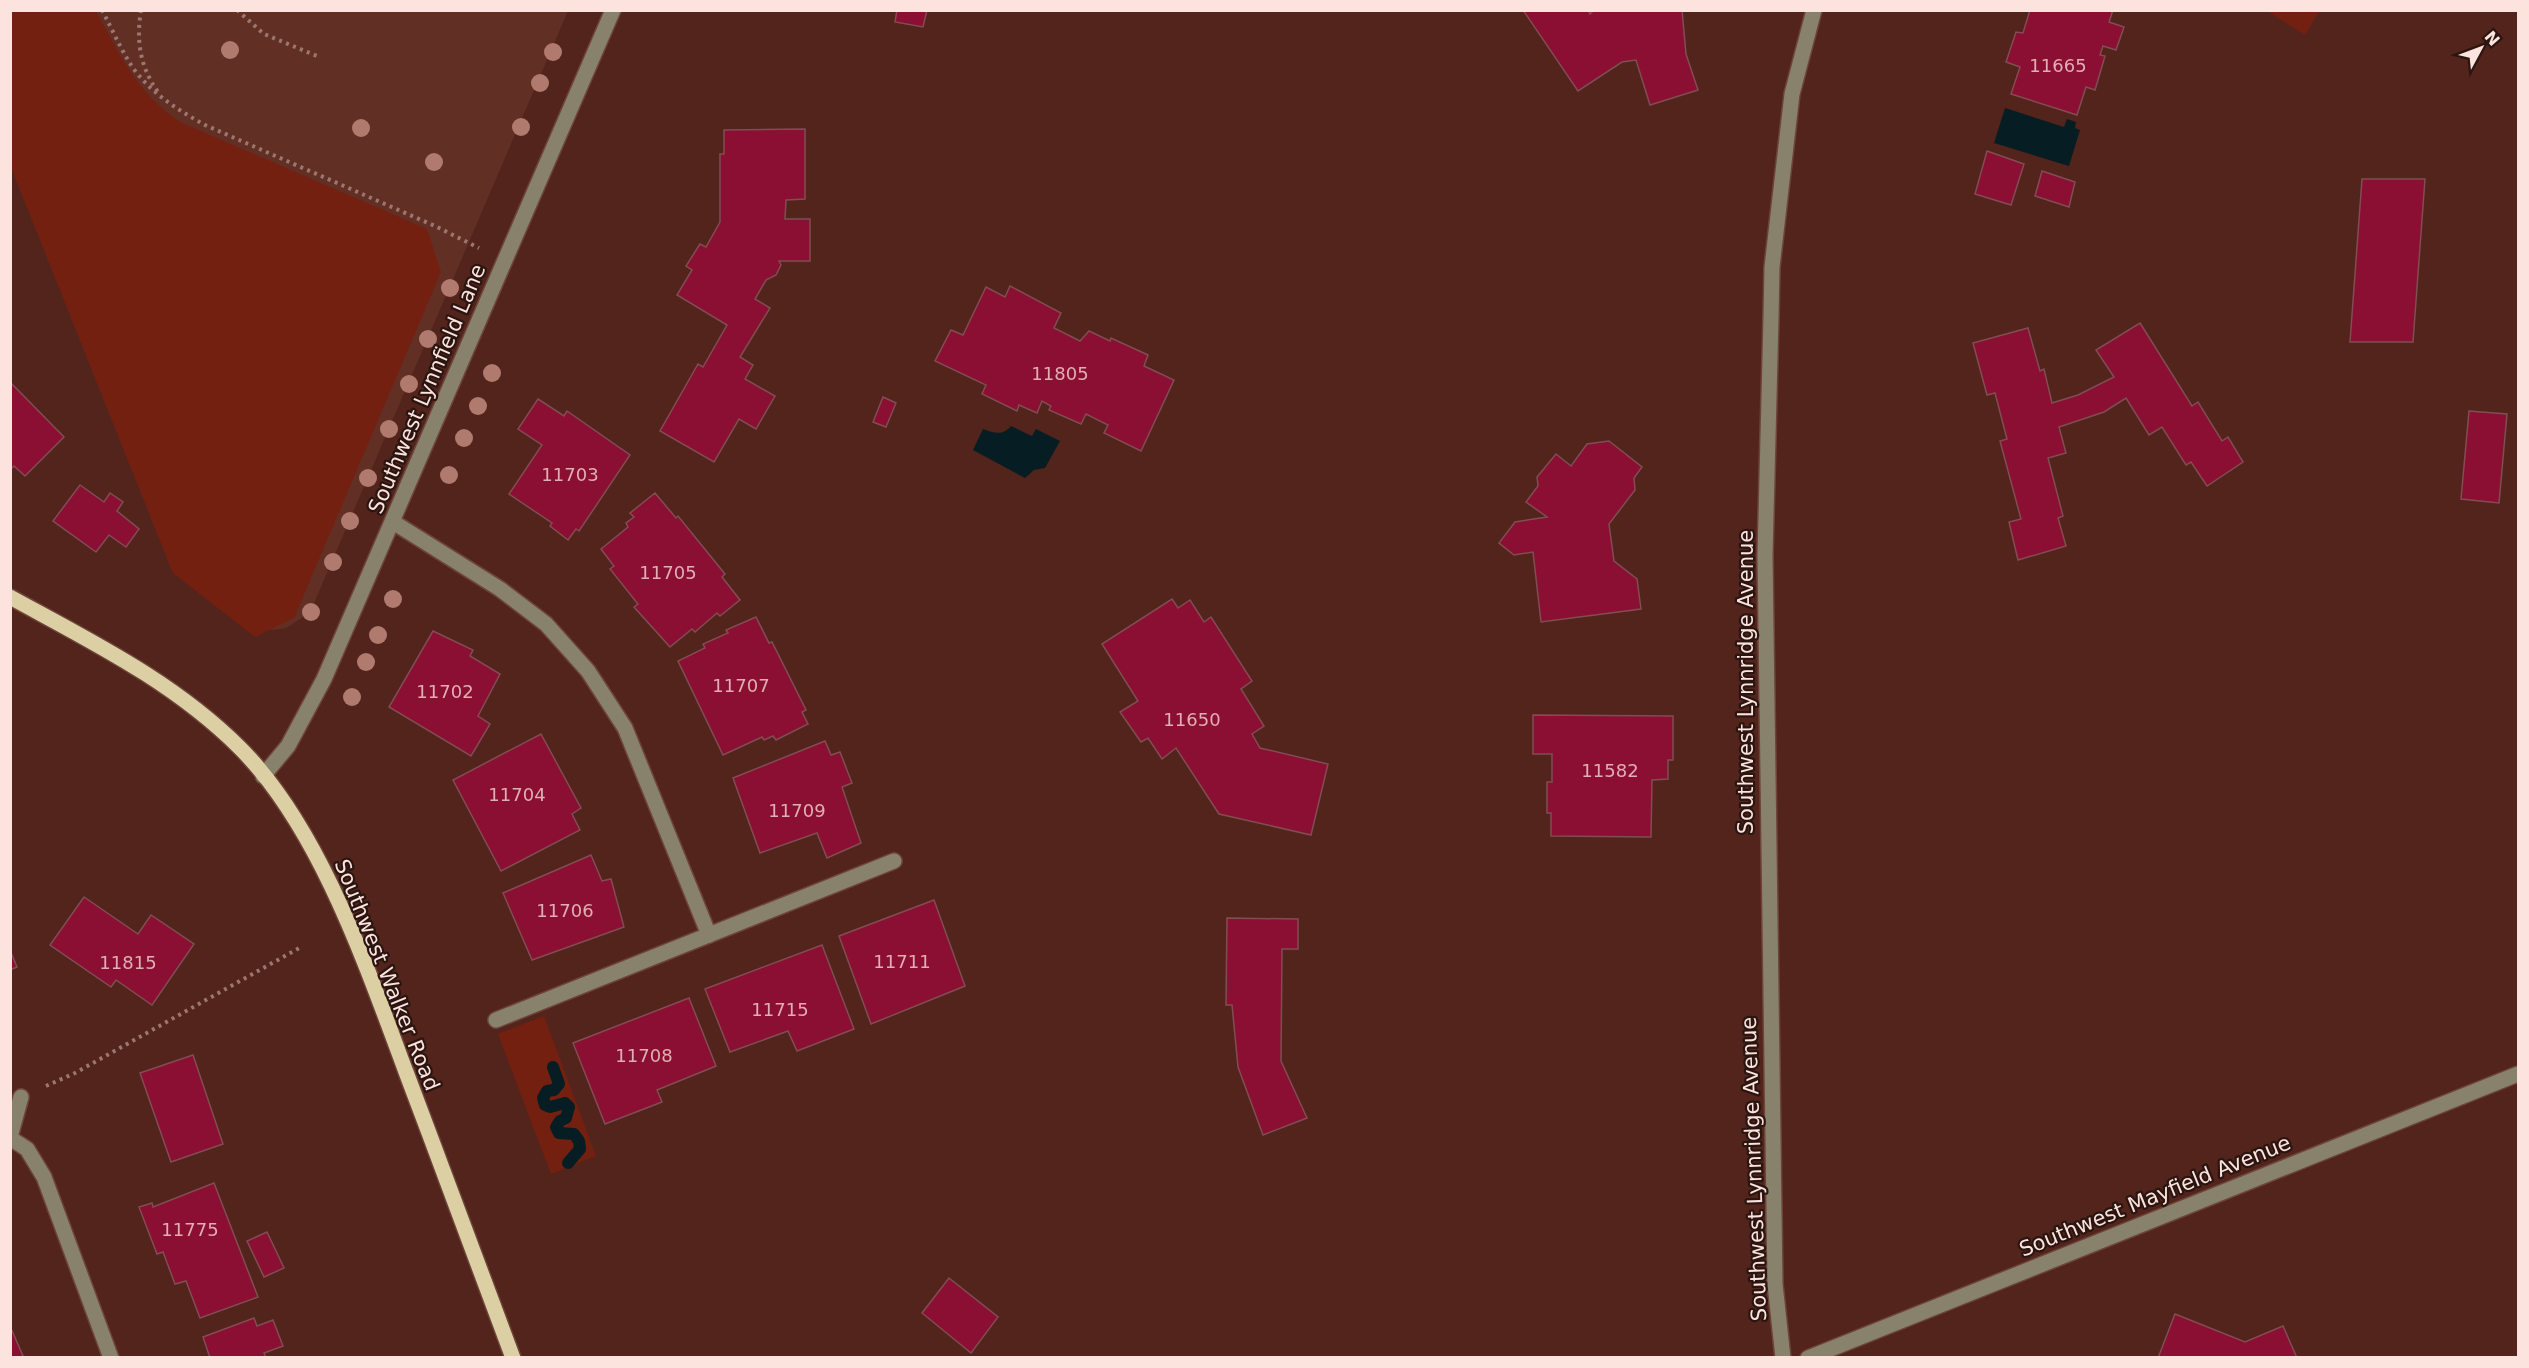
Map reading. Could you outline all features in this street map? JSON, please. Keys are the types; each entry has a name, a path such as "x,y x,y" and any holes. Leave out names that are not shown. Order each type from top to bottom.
{"main road":[{"name":"Southwest Walker Road","path":"10,597 125,660 210,719 242,750 285,803 346,921 375,991 513,1358"}],"street":[{"name":"Southwest Lynnfield Lane","path":"263,776 288,746 312,702 393,522 613,10"},
{"name":"Southwest Lynnridge Avenue","path":"1784,1358 1775,1284 1765,556 1772,267 1792,94 1815,10"},
{"path":"393,522 510,596 546,624 588,671 625,728 709,935"},
{"path":"496,1020 894,861"},
{"name":"Southwest Mayfield Avenue","path":"1808,1358 2518,1074"},
{"path":"21,1097 10,1137 27,1149 44,1177 111,1358"}],"path":[{"path":"102,10 133,67 150,88 175,108 205,125 435,226 504,261"},
{"path":"141,10 139,31 143,67 162,97"},
{"path":"237,10 264,34 317,56"},
{"path":"21,1097 75,1073 301,947"}],"shaded area":[{"path":"11,10 96,11 122,58 141,86 165,111 180,122 427,229 441,272 294,618 255,637 173,573 11,167"},
{"path":"11,11 568,11 314,603 308,614 286,628 273,630 251,624 173,573 11,167"},
{"path":"2267,11 2319,11 2305,35"},
{"path":"544,1016 596,1156 551,1174 498,1034"}],"water":[{"path":"2005,108 2064,127 2067,119 2076,122 2075,128 2080,130 2069,166 1994,143"},
{"path":"1011,426 1032,436 1036,429 1060,441 1045,468 1034,470 1025,478 973,450 983,429 1002,432"}],"building":[{"path":"897,10 927,10 923,27 895,22"},
{"path":"1523,10 1588,10 1590,14 1594,10 1682,10 1686,54 1698,90 1650,105 1636,60 1622,62 1578,91"},
{"path":"2030,10 2113,10 2109,22 2124,27 2116,50 2103,46 2100,55 2105,56 2095,90 2086,87 2077,115 2011,94 2020,67 2006,62 2016,32 2023,33"},
{"path":"805,129 805,199 786,200 785,219 810,219 810,261 779,261 781,265 776,275 766,280 755,299 770,308 740,357 753,365 745,379 775,396 756,429 739,419 714,462 660,431 698,364 703,367 727,325 677,295 692,270 686,266 700,244 706,247 720,222 720,154 724,154 724,130"},
{"path":"1987,151 2024,164 2011,205 1975,194"},
{"path":"2042,171 2075,182 2069,207 2035,196"},
{"path":"2362,179 2425,179 2413,342 2350,342"},
{"path":"1010,286 1061,313 1054,328 1080,341 1089,331 1110,341 1111,338 1148,355 1144,366 1174,380 1141,451 1104,433 1108,425 1086,414 1081,424 1049,410 1051,406 1042,401 1037,413 1019,405 1017,411 982,394 986,385 935,361 951,330 963,335 986,287 1005,297"},
{"path":"2140,323 2192,406 2198,402 2222,441 2228,437 2243,462 2207,486 2191,462 2186,465 2162,427 2149,435 2126,398 2104,412 2059,427 2066,453 2048,458 2063,516 2058,518 2066,546 2018,560 2009,522 2021,519 2000,441 2007,439 1995,393 1987,395 1973,343 2028,328 2040,371 2044,369 2052,403 2078,395 2114,377 2096,350"},
{"path":"10,382 64,437 25,476 14,466 10,470"},
{"path":"883,397 896,403 886,427 873,422"},
{"path":"538,399 564,416 567,411 630,455 579,531 576,529 568,540 550,526 552,523 509,494 542,445 518,429"},
{"path":"2469,411 2507,414 2499,503 2461,499"},
{"path":"1609,441 1642,467 1634,478 1635,490 1609,524 1614,561 1637,579 1641,609 1541,622 1533,552 1514,555 1499,543 1515,522 1547,517 1526,502 1538,486 1537,477 1556,454 1571,466 1587,444"},
{"path":"80,485 104,502 110,493 123,502 117,511 139,529 126,547 109,535 96,552 53,521"},
{"path":"655,493 676,518 678,516 725,574 722,577 740,600 720,616 717,613 695,632 692,629 670,647 634,607 638,604 610,569 614,566 601,549 628,527 626,523 634,517 630,513"},
{"path":"1172,599 1178,608 1190,600 1204,622 1211,617 1252,681 1241,689 1264,726 1252,734 1260,748 1328,764 1311,835 1219,814 1176,748 1162,759 1148,738 1141,742 1120,712 1138,701 1102,644"},
{"path":"756,617 769,643 772,642 806,710 802,712 808,724 776,740 773,736 764,740 762,737 723,755 678,661 705,648 703,644 728,633 726,630"},
{"path":"433,631 473,650 470,656 500,674 478,716 490,724 471,756 389,707"},
{"path":"1533,715 1673,716 1673,760 1668,760 1668,779 1652,780 1651,837 1551,836 1551,813 1547,813 1547,782 1552,782 1552,754 1533,754"},
{"path":"541,734 581,808 572,814 580,830 501,871 453,780"},
{"path":"825,741 831,755 840,752 852,783 842,787 861,843 827,858 817,833 760,853 733,778"},
{"path":"591,855 602,881 611,879 624,927 532,960 503,893"},
{"path":"84,897 138,934 151,915 194,944 152,1005 116,980 111,987 50,945"},
{"path":"934,900 965,986 871,1024 839,936"},
{"path":"1227,918 1298,919 1298,949 1282,949 1281,1061 1307,1118 1263,1135 1238,1067 1232,1005 1226,1005"},
{"path":"822,945 854,1029 797,1051 788,1031 730,1052 705,989"},
{"path":"10,950 17,967 10,970"},
{"path":"689,998 716,1066 657,1090 662,1102 605,1124 573,1043"},
{"path":"193,1055 223,1144 171,1162 140,1073"},
{"path":"214,1183 258,1297 200,1318 186,1281 175,1284 163,1252 157,1254 139,1207 152,1203 153,1207"},
{"path":"267,1232 284,1268 264,1277 247,1241"},
{"path":"949,1278 998,1317 971,1353 922,1313"},
{"path":"2175,1314 2245,1342 2283,1326 2297,1358 2158,1358"},
{"path":"254,1318 257,1326 273,1320 283,1346 264,1353 266,1358 210,1358 203,1337"},
{"path":"10,1326 23,1356 19,1358 10,1358"}],"waterway":[{"path":"553,1067 559,1084 554,1090 547,1091 543,1098 545,1105 550,1107 565,1103 569,1107 566,1118 556,1127 559,1133 574,1134 579,1141 580,1149 568,1163"}]}
